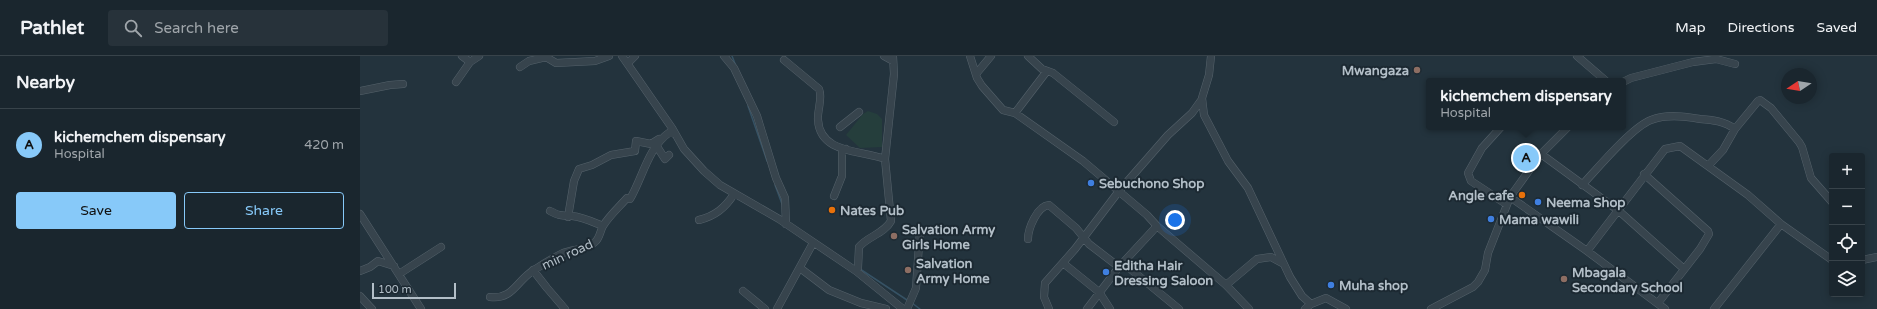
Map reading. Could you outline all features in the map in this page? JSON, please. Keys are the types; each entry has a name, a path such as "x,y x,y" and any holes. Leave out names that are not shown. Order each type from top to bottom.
{"street":[{"path":"462,56 470,62"},
{"path":"456,82 470,62 479,56"},
{"path":"520,67 529,62 546,57 556,63 595,61 609,56"},
{"path":"622,56 684,149 704,171 734,194 786,224 856,271 904,309"},
{"path":"628,63 635,56"},
{"path":"724,56 734,68 757,116 776,178 785,198 786,224"},
{"path":"856,271 858,268 860,247 864,242 886,228 891,221 885,159 894,74 893,58 884,56"},
{"path":"970,56 982,86 1003,110 1015,113 1073,154 1119,191 1148,215 1157,226 1226,285 1246,308"},
{"path":"976,74 991,56"},
{"path":"1028,56 1042,69 1053,73 1114,122"},
{"path":"1049,309 1044,297 1045,283 1063,264 1119,191 1168,135 1192,113 1202,98 1210,75 1211,56"},
{"path":"1577,56 1603,78"},
{"path":"784,60 819,89 821,93 817,115 821,134 831,144 885,159"},
{"path":"1626,80 1693,62 1716,60 1735,64"},
{"path":"1015,113 1047,70"},
{"path":"360,91 403,84"},
{"path":"1202,98 1204,116 1228,161 1250,191 1282,264 1308,306 1326,298 1346,309"},
{"path":"1708,166 1723,150 1735,129 1758,101 1763,101 1771,108 1799,142 1802,147 1811,178 1829,199"},
{"path":"840,127 859,112"},
{"path":"1582,185 1634,131 1650,121 1665,117 1684,116 1726,122 1735,129"},
{"path":"1497,130 1482,148 1468,173 1471,181 1506,204"},
{"path":"1431,309 1473,287 1478,282 1485,270 1488,253 1510,197 1540,154 1565,130"},
{"path":"568,216 574,182 579,168 592,165 611,155 635,151 636,141 651,144 670,132 675,134"},
{"name":"min road","path":"490,297 500,298 509,294 522,278 533,270 564,252 592,244 599,236 603,226 634,192 647,161 660,138"},
{"path":"656,145 665,159 669,155"},
{"path":"1587,251 1619,211 1644,174 1664,149 1680,146 1748,195 1781,224 1829,258"},
{"path":"834,196 842,176 842,152 846,149"},
{"path":"1540,154 1619,211 1684,269"},
{"path":"1644,174 1708,231 1709,234 1658,302"},
{"path":"699,220 711,217 718,212 725,206 734,194"},
{"path":"1510,197 1658,302 1665,309"},
{"path":"1028,239 1030,228 1038,214 1044,206 1049,205 1084,237 1089,244 1121,265 1179,309"},
{"path":"550,211 561,217 568,216 590,220 603,226"},
{"path":"360,214 400,274 421,309"},
{"path":"1714,309 1781,224"},
{"path":"1087,309 1121,265 1157,226"},
{"path":"907,309 916,288 920,230"},
{"path":"777,309 813,243"},
{"path":"400,274 441,247"},
{"path":"1865,259 1877,257"},
{"path":"1226,285 1257,259 1271,258 1282,264"},
{"path":"360,271 370,267 378,261 394,266"},
{"path":"1063,264 1099,292 1110,309"},
{"path":"800,268 829,290 856,301 886,309"},
{"name":"min road","path":"533,270 565,309"},
{"path":"743,291 765,309"},
{"path":"360,296 372,309"}],"green space":[{"path":"868,111 877,114 882,119 882,147 860,148 846,135 863,114"}],"waterway":[{"path":"732,56 736,66"},
{"path":"748,106 767,161"},
{"path":"775,185 782,204"},
{"path":"860,269 907,300"},
{"path":"912,303 920,309"}],"place":[{"name":"Mwangaza","path":"1417,70"},
{"name":"kichemchem dispensary","path":"1526,158"},
{"name":"Sebuchono Shop","path":"1091,183"},
{"name":"Angle cafe","path":"1522,195"},
{"name":"Neema Shop","path":"1538,202"},
{"name":"Nates Pub","path":"832,210"},
{"name":"Mama wawili","path":"1491,219"},
{"name":"Salvation Army Girls Home","path":"894,236"},
{"name":"Salvation Army Home","path":"908,270"},
{"name":"Editha Hair Dressing Saloon","path":"1106,272"},
{"name":"Mbagala Secondary School","path":"1564,279"},
{"name":"Muha shop","path":"1331,285"}]}
